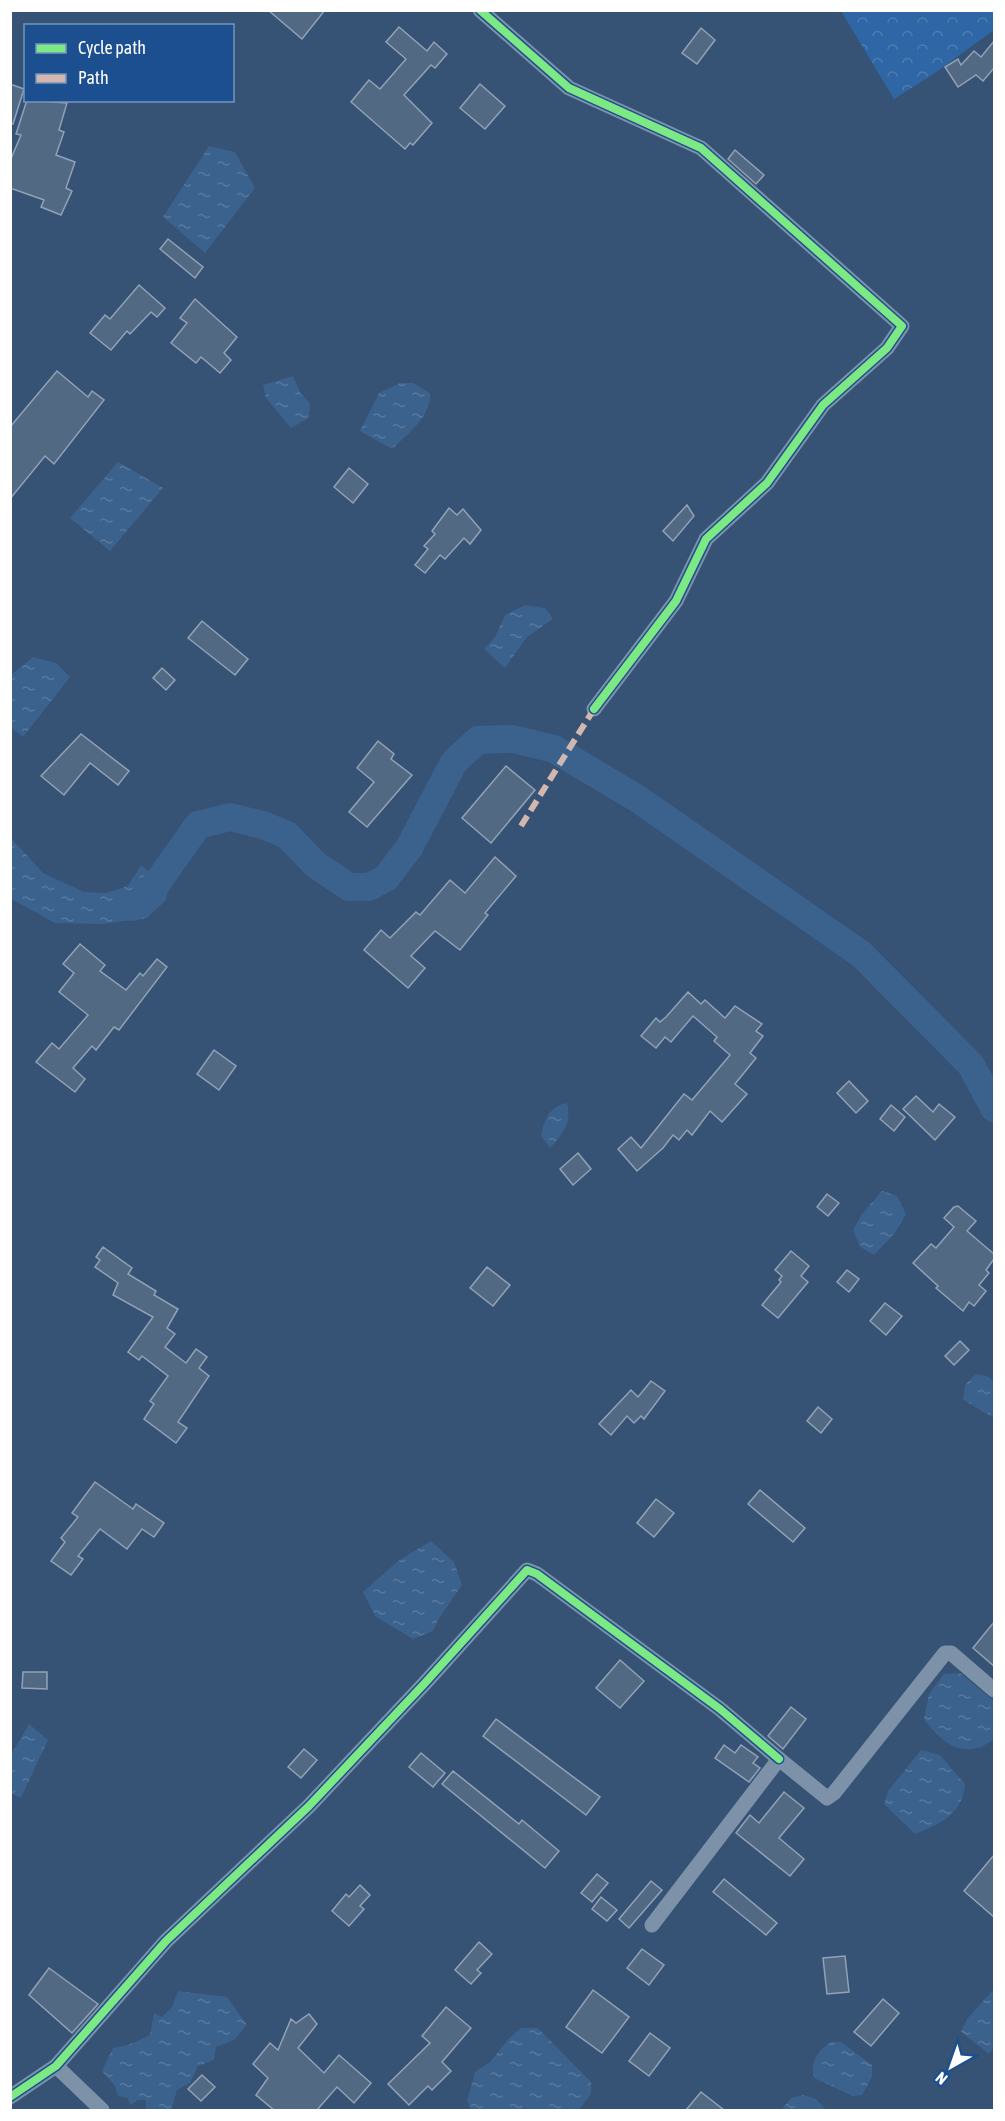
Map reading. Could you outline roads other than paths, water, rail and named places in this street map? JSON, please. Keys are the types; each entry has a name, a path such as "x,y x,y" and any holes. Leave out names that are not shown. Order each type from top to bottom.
{"street":[{"path":"480,10 569,88 701,148 902,326 887,348 823,405 767,483 706,539 676,601 594,709"},
{"path":"10,2097 56,2066 158,1949 309,1806 426,1683 527,1570 537,1574 720,1709 827,1797 834,1793 945,1653 951,1653 994,1690"},
{"path":"652,1925 779,1759"},
{"path":"56,2066 102,2110"}],"water":[{"path":"209,146 235,152 255,188 205,253 163,217"},
{"path":"293,376 301,394 310,403 309,418 291,428 266,398 263,385"},
{"path":"400,383 413,383 430,393 430,401 423,417 392,449 360,431 379,393"},
{"path":"118,462 163,488 110,551 70,518"},
{"path":"525,605 545,608 553,619 527,637 505,668 484,649 495,637 505,615"},
{"path":"33,657 56,663 70,677 23,737 11,728 11,675"},
{"path":"11,838 43,873 84,892 106,893 128,886 141,865 169,889 165,901 147,918 102,924 55,923 11,899"},
{"path":"567,1103 567,1122 559,1138 550,1148 541,1136 544,1124 552,1110"},
{"path":"882,1191 897,1196 906,1214 895,1233 874,1255 860,1247 853,1230 862,1214"},
{"path":"976,1374 989,1377 994,1383 994,1418 963,1400 965,1385"},
{"path":"431,1541 454,1562 462,1585 433,1631 413,1639 375,1616 363,1592 398,1561"},
{"path":"960,1673 994,1701 994,1739 974,1749 955,1747 947,1743 924,1719 929,1694 944,1674"},
{"path":"29,1724 48,1740 21,1798 11,1793 11,1755"},
{"path":"921,1750 940,1755 965,1784 960,1803 949,1816 915,1834 884,1804 888,1791"},
{"path":"994,1989 994,2047 989,2054 961,2032 967,2019"},
{"path":"178,1991 227,1997 247,2025 234,2040 216,2047 214,2060 198,2066 190,2083 177,2090 171,2110 146,2110 146,2100 138,2100 131,2105 127,2098 118,2096 115,2086 102,2071 113,2048 128,2045 150,2035 154,2013 162,2017 172,2007"},
{"path":"521,2028 538,2028 591,2082 591,2094 579,2110 471,2110 467,2101 475,2072 490,2062 510,2037"},
{"path":"831,2042 841,2042 872,2065 872,2077 862,2095 853,2096 814,2078 814,2061 822,2049"},
{"path":"803,2095 816,2099 826,2110 781,2110 791,2098"}],"waterway":[{"path":"133,907 145,900 198,825 230,817 263,825 287,835 316,865 349,887 369,887 386,878 409,848 454,762 478,740 513,739 554,749 638,799 861,954 971,1065 994,1108"}]}
